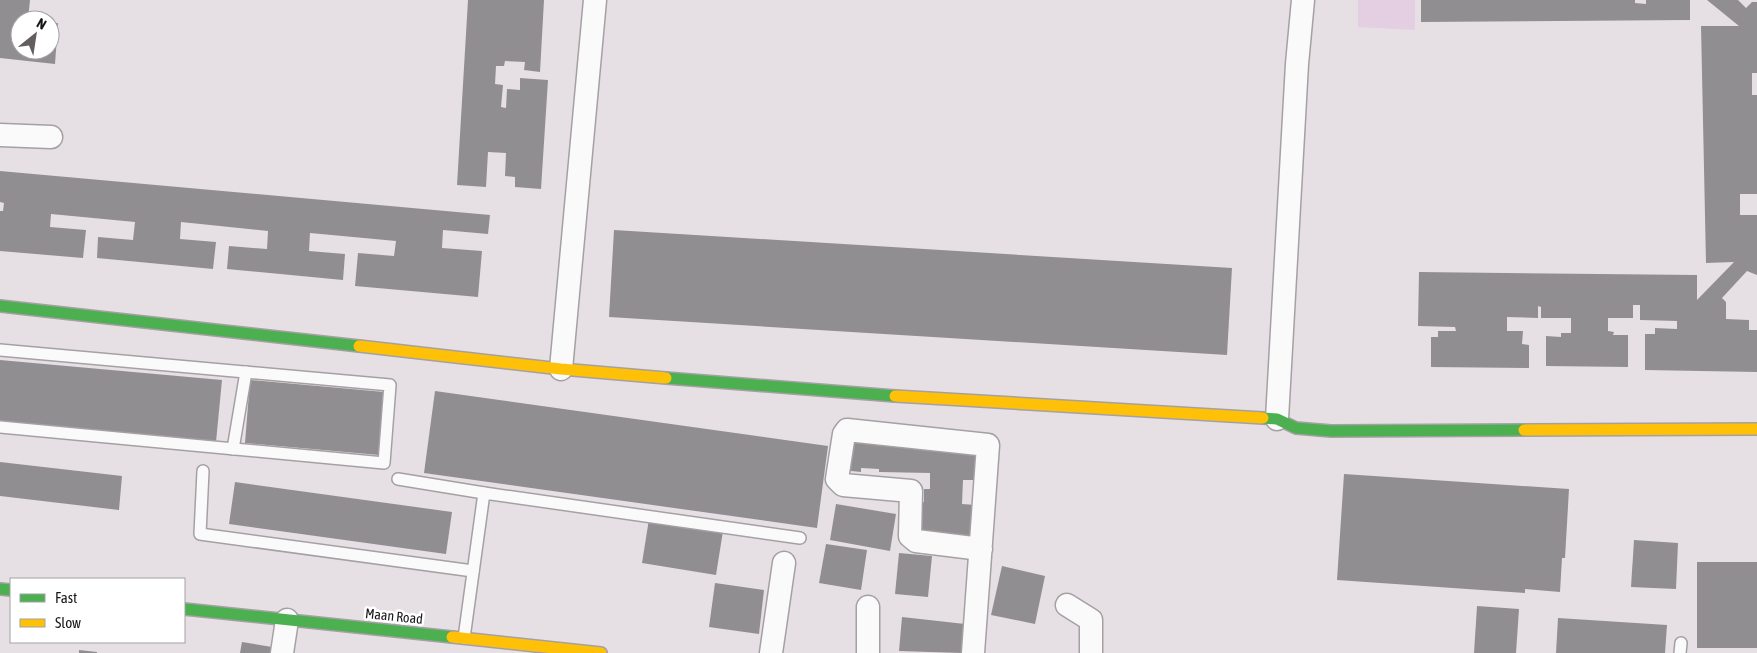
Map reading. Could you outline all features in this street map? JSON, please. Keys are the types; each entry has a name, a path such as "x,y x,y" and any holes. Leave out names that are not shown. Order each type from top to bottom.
{"street":[{"path":"561,369 595,0"},
{"path":"1277,419 1297,64 1303,0"},
{"path":"0,135 51,137"},
{"path":"0,306 561,369 843,393 1277,419 1296,428 1331,431 1757,429"},
{"path":"972,653 981,549 988,445 847,430 844,434 837,479 843,485 911,491 910,536 916,541 981,549"},
{"path":"771,653 784,563"},
{"path":"1067,605 1091,620 1090,653"},
{"path":"868,607 868,653"},
{"name":"Maan Road","path":"185,609 600,653"},
{"path":"282,653 287,620"}],"lane":[{"path":"0,350 390,385 384,463 0,427"},
{"path":"233,448 246,372"},
{"path":"203,471 200,534 473,571"},
{"path":"398,479 800,538"},
{"path":"464,638 484,493"}],"shaded area":[{"path":"1358,0 1415,0 1415,30 1358,27"}],"building":[{"path":"0,0 30,0 29,10 10,10 10,59 0,58"},
{"path":"468,0 544,0 540,72 524,70 525,62 505,61 504,66 496,66 495,84 503,85 501,107 506,108 507,89 520,90 520,78 548,80 541,189 515,187 515,177 505,176 506,153 488,152 486,187 457,185"},
{"path":"1421,0 1635,0 1635,3 1646,4 1646,0 1690,0 1690,20 1421,22"},
{"path":"1707,0 1738,0 1746,8 1752,2 1757,2 1757,73 1752,73 1752,95 1757,95 1757,194 1740,194 1740,215 1757,215 1757,275 1747,271 1722,298 1726,302 1726,319 1749,320 1749,330 1757,330 1757,372 1645,370 1645,334 1655,334 1655,328 1677,329 1677,321 1640,320 1640,305 1633,305 1633,318 1608,318 1608,331 1614,332 1613,335 1628,335 1628,367 1546,366 1546,336 1561,337 1561,333 1571,333 1571,318 1541,318 1541,307 1538,306 1538,318 1507,317 1507,331 1523,331 1522,344 1529,345 1529,368 1431,367 1431,337 1438,337 1438,331 1456,331 1455,327 1418,326 1419,272 1697,275 1697,300 1734,262 1706,263 1701,26 1739,26"},
{"path":"18,60 55,60 55,64"},
{"path":"0,171 490,215 488,234 443,230 442,248 482,251 478,297 355,286 358,253 394,256 396,241 310,233 309,251 345,254 343,280 227,269 229,246 267,249 268,231 181,222 180,239 216,242 213,269 97,258 98,237 133,240 135,222 51,214 50,227 86,230 83,258 0,251 0,211 3,211 4,203 0,202"},
{"path":"614,230 1232,268 1227,355 609,317"},
{"path":"0,360 222,380 216,442 0,423"},
{"path":"250,380 384,392 379,455 245,443"},
{"path":"435,391 828,446 817,528 424,473"},
{"path":"852,441 979,451 978,480 963,480 962,504 976,505 975,536 918,536 918,502 924,502 924,489 930,489 930,473 879,472 879,469 861,468 861,472 851,471"},
{"path":"0,462 122,476 119,510 0,496"},
{"path":"1344,474 1569,489 1565,558 1562,558 1560,592 1525,589 1525,593 1337,580"},
{"path":"235,482 452,512 446,554 229,524"},
{"path":"836,504 896,514 890,551 830,540"},
{"path":"649,519 723,531 716,575 642,563"},
{"path":"1634,540 1678,543 1676,589 1631,587"},
{"path":"826,544 867,550 861,590 819,583"},
{"path":"899,553 932,556 928,597 895,594"},
{"path":"1697,562 1757,562 1757,648 1697,648"},
{"path":"1002,566 1045,576 1035,624 991,615"},
{"path":"715,583 764,590 759,634 709,627"},
{"path":"1477,606 1519,609 1516,653 1474,653"},
{"path":"902,617 965,624 962,653 899,651"},
{"path":"1558,618 1667,625 1665,653 1556,653"},
{"path":"242,642 272,647 271,653 240,653"},
{"path":"79,650 97,652 97,653 79,653"}],"traffic: fast":[{"path":"0,306 359,346"},
{"path":"666,378 895,396"},
{"path":"1263,418 1277,419 1296,428 1331,431 1524,430"},
{"path":"0,589 10,590"},
{"path":"185,609 452,637"}],"traffic: slow":[{"path":"359,346 561,369 666,378"},
{"path":"895,396 1263,418"},
{"path":"1524,430 1757,429"},
{"path":"452,637 601,653"}]}
